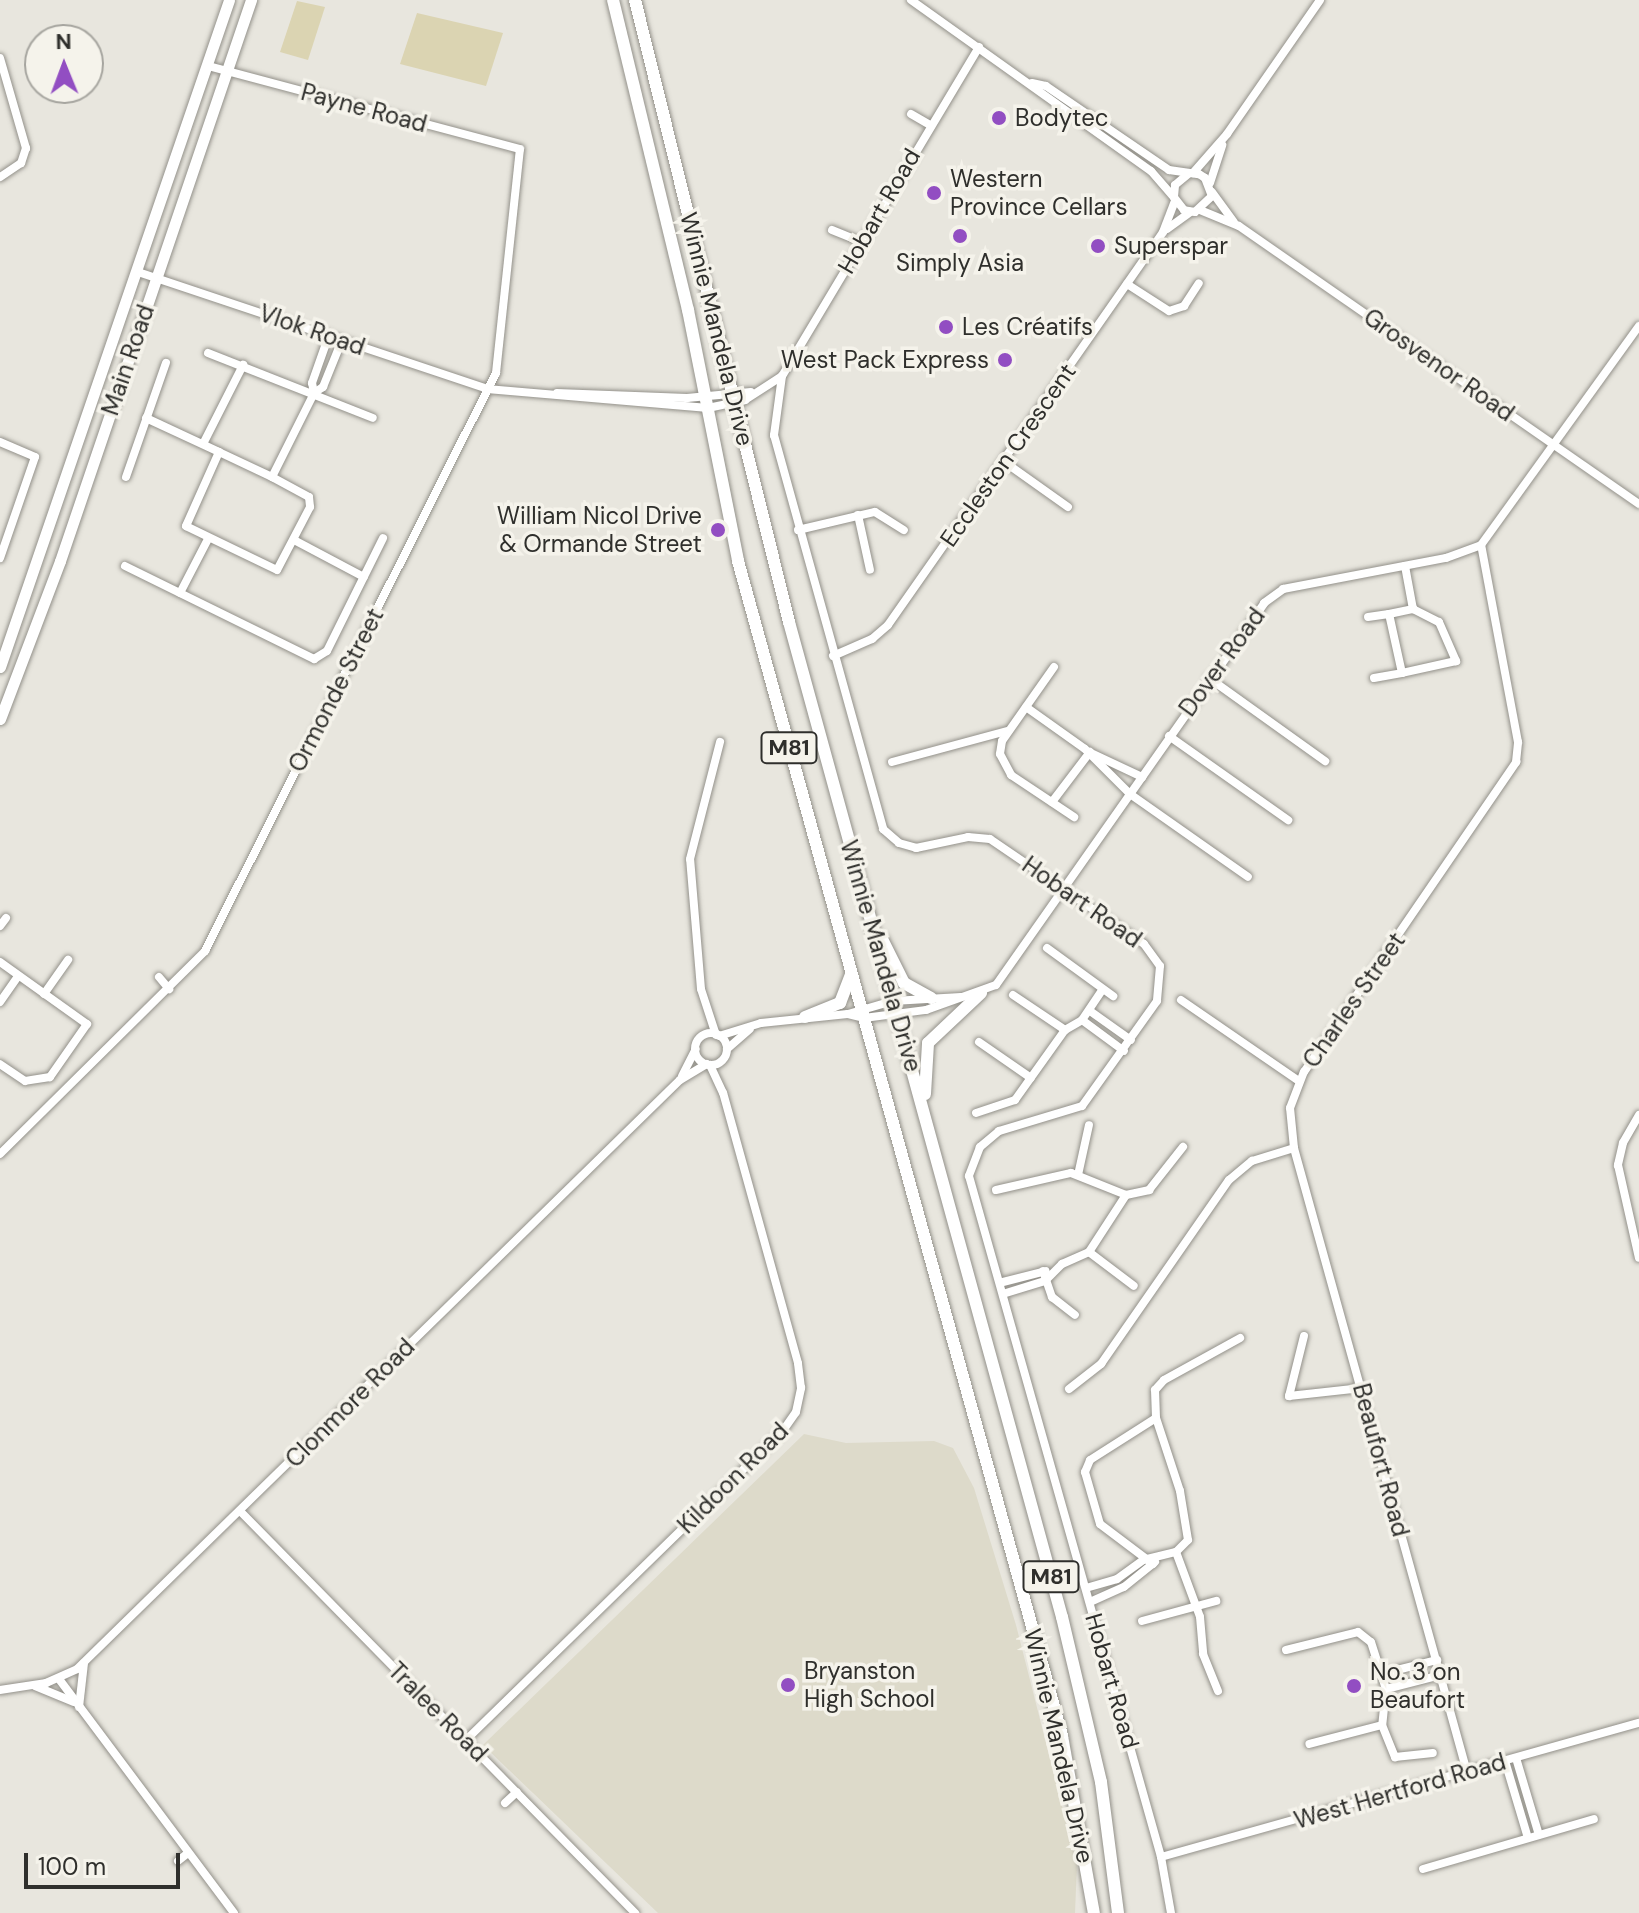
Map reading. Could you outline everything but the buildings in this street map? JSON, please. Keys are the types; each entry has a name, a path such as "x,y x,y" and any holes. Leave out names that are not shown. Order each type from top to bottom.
{"main road":[{"name":"Main Road","path":"0,667 229,0"},
{"name":"Main Road","path":"0,719 21,673 251,0"},
{"name":"Winnie Mandela Drive","path":"613,0 707,403 738,561 1062,1736 1094,1913"},
{"name":"Winnie Mandela Drive","path":"635,0 734,398 894,1008 925,1105 1084,1706 1104,1800 1118,1913"},
{"path":"871,918 904,983 931,998"},
{"path":"805,1017 840,1003 852,973"},
{"path":"925,1105 928,1043 975,996"}],"street":[{"path":"911,0 1032,83 1159,178 1174,199 1190,212 1200,210 1212,196 1210,185 1227,134"},
{"path":"1174,199 1178,180 1190,174 1227,134 1320,0"},
{"name":"Hobart Road","path":"979,47 782,376 774,435 876,816 892,838 916,848 968,837 990,839 1144,944 1160,966 1160,992 1124,1051 1077,1110 999,1131 976,1154 969,1176 1003,1282 1161,1857 1171,1913"},
{"path":"0,58 26,148 21,163 0,177"},
{"name":"Payne Road","path":"208,66 520,149"},
{"path":"1032,83 1046,86 1162,166 1190,174 1210,185"},
{"path":"911,114 930,125"},
{"name":"Ormonde Street","path":"0,1154 169,989 211,941 496,373 520,149"},
{"name":"Grosvenor Road","path":"1210,185 1217,203 1239,226 1639,504"},
{"name":"Eccleston Crescent","path":"833,656 872,639 888,625 1006,463 1163,232 1174,199"},
{"name":"Grosvenor Road","path":"1200,210 1239,226"},
{"name":"Eccleston Crescent","path":"1163,232 1190,212"},
{"path":"832,230 861,242"},
{"name":"Vlok Road","path":"138,272 487,389 707,403"},
{"path":"1127,284 1169,311 1184,306 1199,283"},
{"path":"1481,545 1639,326"},
{"path":"314,393 312,383 329,335"},
{"path":"272,477 314,393 323,387 342,340"},
{"path":"1624,346 1639,344"},
{"path":"208,353 373,418"},
{"path":"126,477 166,363"},
{"path":"203,444 243,365"},
{"path":"707,403 751,392 782,376"},
{"path":"146,418 203,444 272,477 310,499 294,540 273,571 187,528 186,520 219,452"},
{"path":"0,442 35,457 0,558"},
{"path":"1006,463 1068,507"},
{"path":"798,530 877,512 904,530"},
{"path":"858,515 870,570"},
{"path":"125,566 314,659 327,651 383,538"},
{"path":"180,593 208,539"},
{"path":"294,540 364,577"},
{"name":"Dover Road","path":"894,1008 975,996 1006,975 1209,678 1272,595 1405,566 1481,545"},
{"name":"Charles Street","path":"1294,1148 1290,1108 1299,1081 1516,762 1518,742 1481,545"},
{"path":"1405,566 1413,609"},
{"path":"1368,617 1413,609 1439,622 1456,661 1374,678"},
{"path":"1389,614 1402,673"},
{"path":"1054,667 1000,747 1004,769 1074,817"},
{"path":"1209,678 1325,761"},
{"path":"1026,707 1088,752 1130,794 1248,877"},
{"path":"892,762 1008,731"},
{"path":"1169,736 1288,820"},
{"path":"720,742 690,859 706,1013 702,1037 696,1049 708,1065 723,1060 727,1049 761,1023"},
{"path":"1088,752 1142,777"},
{"path":"1052,802 1088,752"},
{"path":"0,926 6,918"},
{"path":"1047,948 1113,996"},
{"path":"44,994 68,960"},
{"path":"0,962 85,1022 85,1029 50,1077 25,1081 0,1064"},
{"path":"0,1002 18,976"},
{"path":"159,977 169,989"},
{"path":"976,1113 1010,1104 1065,1030 1082,1020 1103,989"},
{"path":"1013,995 1065,1030"},
{"path":"702,1037 761,1023 863,1013 931,998 975,996"},
{"path":"1181,1000 1299,1081"},
{"path":"1090,1011 1131,1040"},
{"path":"706,1013 727,1049"},
{"path":"1082,1020 1124,1051"},
{"path":"979,1042 1031,1078"},
{"name":"Clonmore Road","path":"680,1080 696,1049"},
{"name":"Kildoon Road","path":"723,1060 723,1093"},
{"name":"Clonmore Road","path":"0,1690 59,1679 85,1662 680,1080 708,1065"},
{"name":"Kildoon Road","path":"466,1740 782,1432 796,1412 801,1388 798,1363 723,1093 708,1065"},
{"path":"1639,1115 1623,1143 1618,1165 1639,1258"},
{"path":"1078,1175 1089,1125"},
{"path":"996,1190 1078,1175 1126,1195 1145,1194 1183,1147"},
{"path":"1069,1389 1101,1364 1229,1180 1252,1161 1294,1148"},
{"name":"Beaufort Road","path":"1294,1148 1467,1772"},
{"path":"1006,1293 1089,1252 1126,1195"},
{"path":"1089,1252 1134,1286"},
{"path":"1003,1282 1044,1276"},
{"path":"1044,1276 1052,1297 1075,1315"},
{"path":"1304,1336 1289,1396 1362,1388"},
{"path":"1090,1602 1119,1590 1155,1561 1176,1552 1189,1537 1188,1523 1156,1418 1159,1385 1240,1338"},
{"path":"1155,1561 1143,1560 1100,1524 1085,1472 1090,1460 1156,1418"},
{"name":"Tralee Road","path":"240,1511 635,1913"},
{"path":"1176,1552 1195,1605 1203,1654 1218,1691"},
{"path":"1086,1588 1117,1579 1143,1560"},
{"path":"1142,1621 1216,1601"},
{"path":"1286,1650 1358,1632 1371,1642 1386,1689 1382,1725 1395,1757 1433,1753"},
{"path":"1381,1674 1437,1660"},
{"path":"77,1705 85,1662"},
{"path":"1386,1689 1441,1675"},
{"path":"59,1679 234,1913"},
{"path":"34,1685 77,1705"},
{"name":"West Hertford Road","path":"1161,1857 1639,1723"},
{"path":"1309,1744 1382,1725"},
{"path":"1516,1758 1539,1835"},
{"path":"1505,1761 1528,1838"},
{"path":"505,1803 517,1792"},
{"path":"1423,1869 1594,1819"},
{"path":"178,1861 188,1853"}],"shaded area":[{"path":"297,1 325,7 308,60 280,52"},
{"path":"417,13 503,33 486,86 400,64"},
{"name":"Bryanston High School","path":"804,1434 846,1443 934,1441 953,1448 974,1488 1016,1625 1077,1865 1075,1913 658,1913 483,1745"}],"place":[{"name":"Bodytec","path":"999,118"},
{"name":"Western Province Cellars","path":"934,193"},
{"name":"Simply Asia","path":"960,236"},
{"name":"Superspar","path":"1098,246"},
{"name":"Les Créatifs","path":"946,327"},
{"name":"West Pack Express","path":"1005,360"},
{"name":"William Nicol Drive & Ormande Street","path":"718,530"},
{"name":"Bryanston High School","path":"788,1685"},
{"name":"No. 3 on Beaufort","path":"1354,1686"}]}
